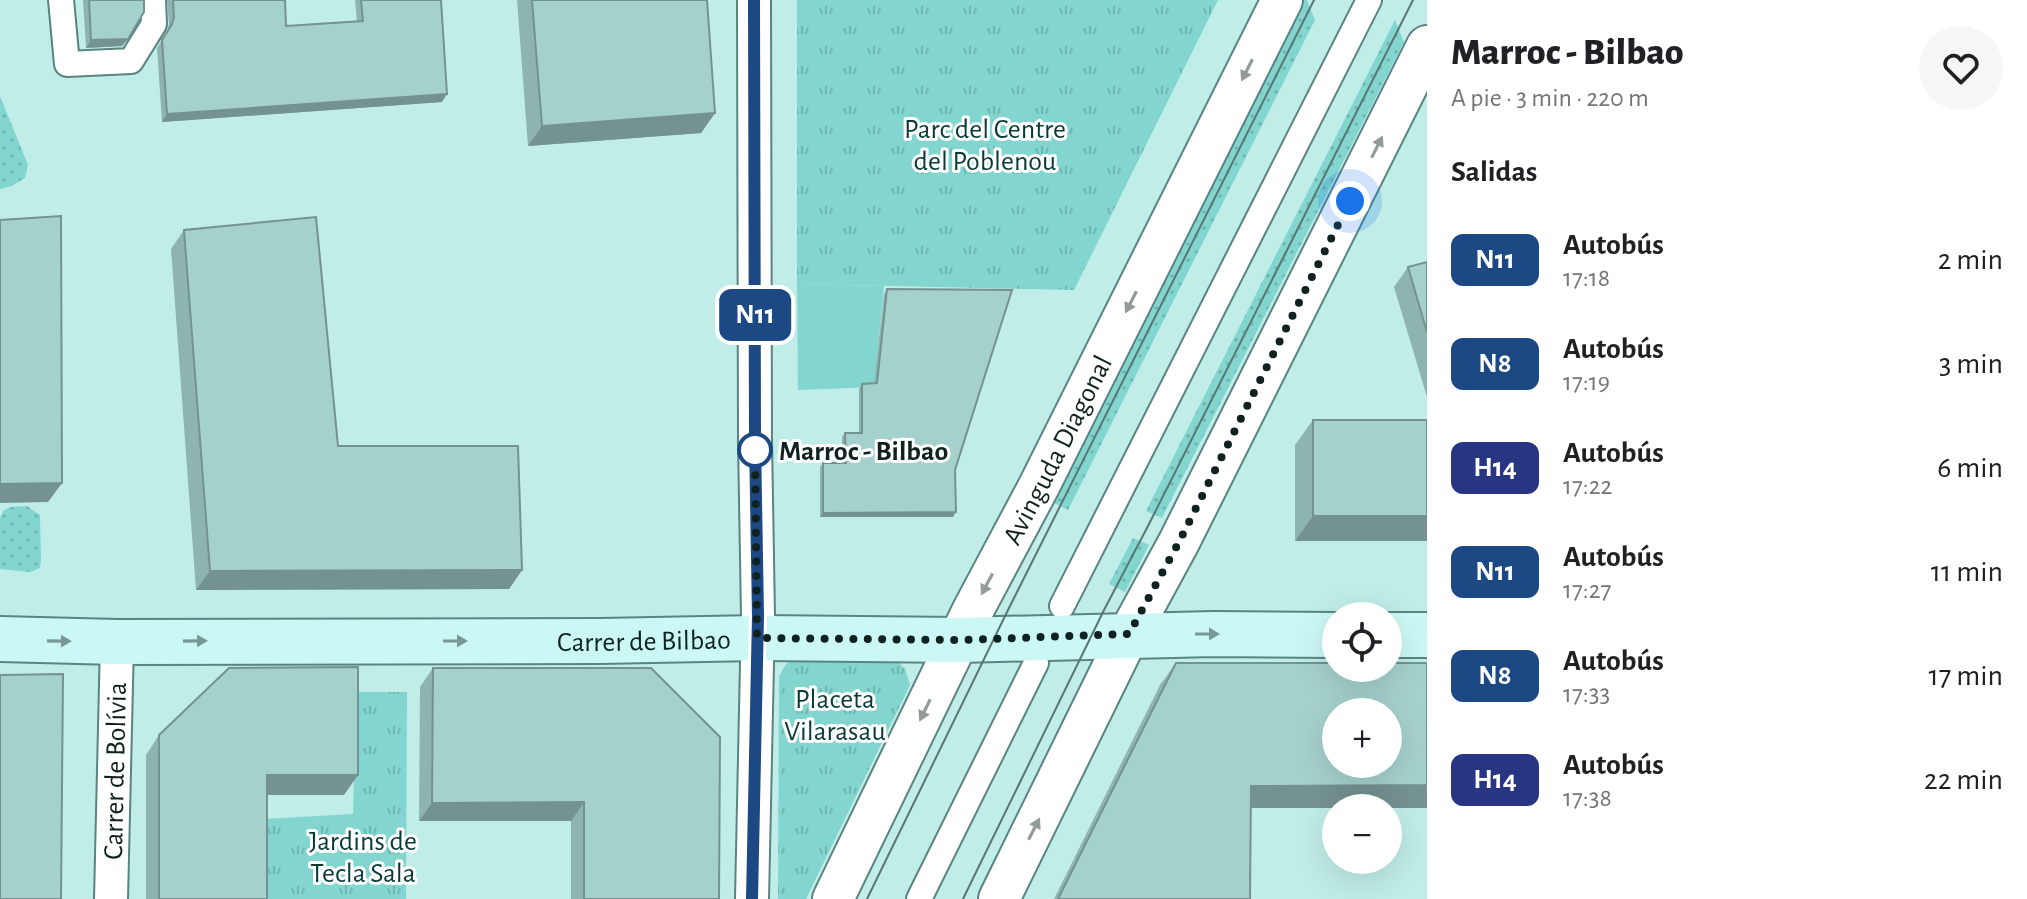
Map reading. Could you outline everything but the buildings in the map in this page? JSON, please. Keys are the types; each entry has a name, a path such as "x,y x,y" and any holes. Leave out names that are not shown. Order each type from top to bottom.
{"main road":[{"name":"Carrer de Bilbao","path":"0,639 117,642 757,638 959,640 1129,634 1322,635"},
{"path":"1402,635 1427,635"}],"street":[{"path":"61,0 67,64 131,61 154,24 153,0"},
{"path":"752,899 757,638 754,0"},
{"name":"Avinguda Diagonal","path":"833,899 972,612 1046,472 1282,0"},
{"path":"1062,606 1369,0"},
{"path":"999,899 1129,634 1179,542 1427,46"},
{"name":"Carrer de Bolívia","path":"111,899 117,642"},
{"path":"919,899 1036,663"}],"green space":[{"name":"Parc del Centre del Poblenou","path":"797,0 1218,0 1074,290 797,284"},
{"path":"1304,0 1307,0 1315,20 1068,510 1052,502"},
{"path":"1395,20 1404,42 1162,518 1146,511"},
{"path":"0,96 28,165 25,178 0,189"},
{"path":"797,284 884,286 874,387 798,390"},
{"path":"27,506 40,515 40,568 30,572 0,569 0,518 4,510"},
{"path":"1133,538 1149,545 1125,592 1109,584"},
{"name":"Placeta Vilarasau","path":"791,659 897,661 905,669 910,685 806,899 778,899 779,677"},
{"name":"Jardins de Tecla Sala","path":"356,692 407,692 406,899 263,899 263,819 353,814"}],"tram line":[{"path":"867,899 1007,612 1314,0"},
{"path":"963,899 1104,610 1413,0"}],"bus line":[{"name":"N11","path":"752,899 758,616 754,0"}],"place":[{"name":"Marroc - Bilbao","path":"755,450"}],"route":[{"path":"755,450 755,441 757,638 959,640 1129,634 1179,542 1350,201"}]}
